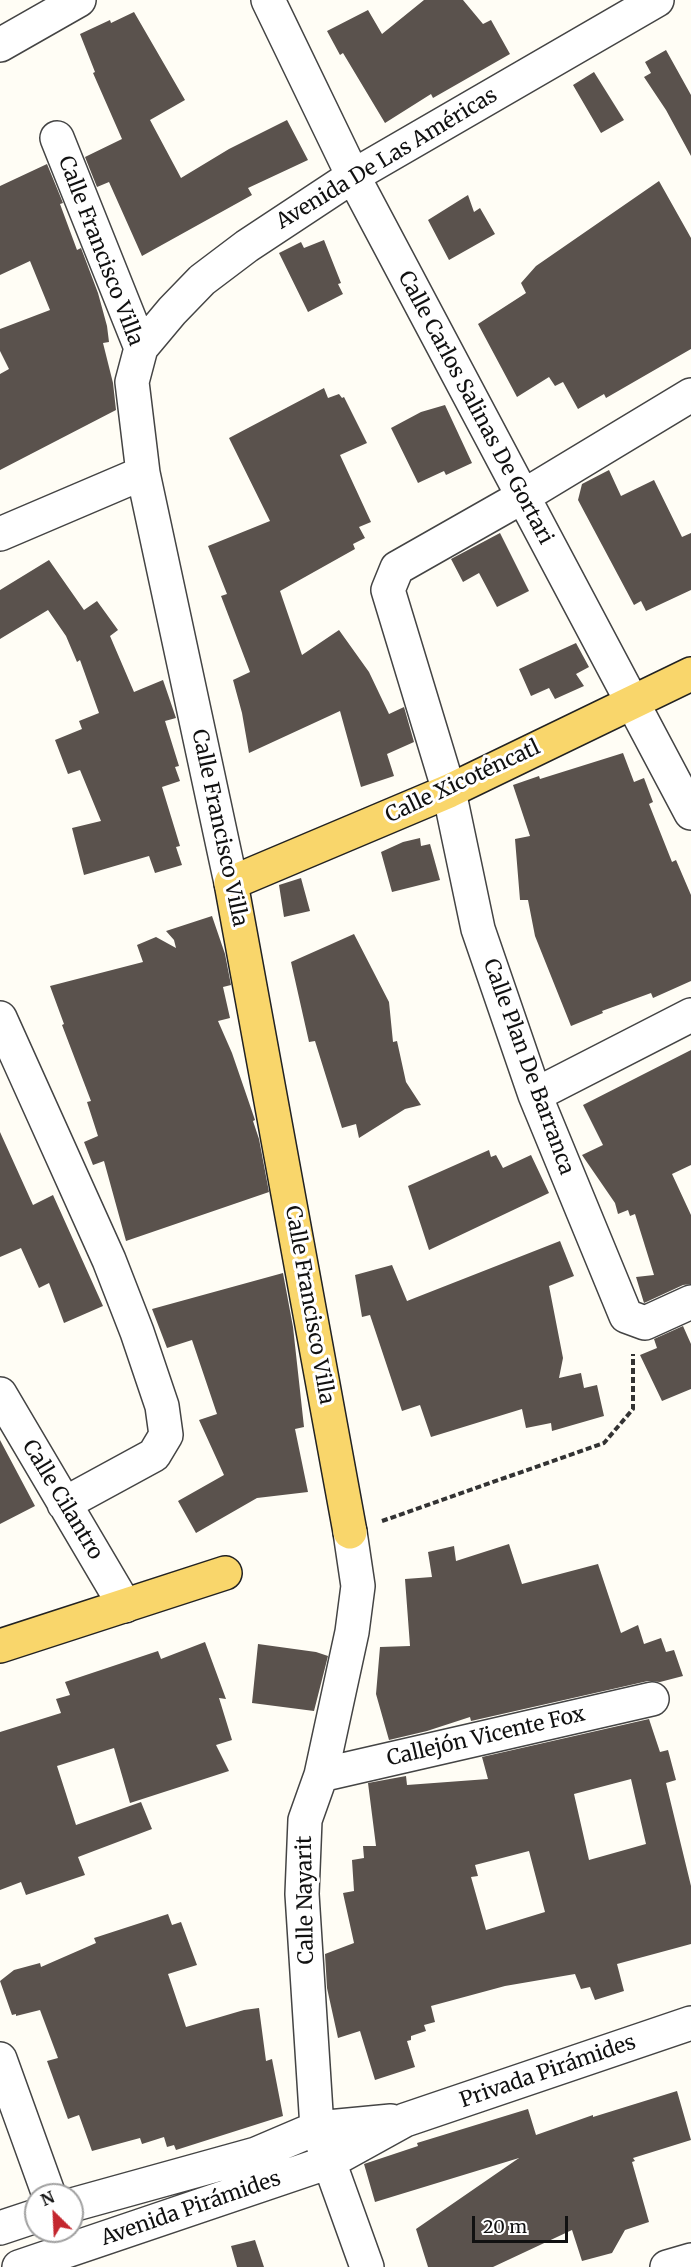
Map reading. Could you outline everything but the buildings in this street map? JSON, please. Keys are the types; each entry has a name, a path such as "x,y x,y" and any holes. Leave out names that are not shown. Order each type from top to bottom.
{"main road":[{"name":"Calle Xicoténcatl","path":"231,883 449,791 691,674"},
{"name":"Calle Francisco Villa","path":"231,883 351,1532"},
{"path":"0,1646 225,1573"}],"street":[{"path":"0,45 79,0"},
{"name":"Calle Carlos Salinas De Gortari","path":"268,0 353,176 691,813"},
{"name":"Avenida De Las Américas","path":"141,348 202,280 247,246 353,176 657,0"},
{"name":"Calle Francisco Villa","path":"57,138 141,348 132,382 143,473 231,883"},
{"path":"522,497 691,395"},
{"path":"0,534 143,473"},
{"name":"Calle Plan De Barranca","path":"522,497 397,568 388,590 449,791 477,929 535,1095 626,1316 638,1320"},
{"path":"535,1095 691,1015"},
{"path":"0,1018 109,1260 162,1406 166,1435 154,1455 64,1504"},
{"path":"638,1320 691,1302"},
{"name":"Calle Cilantro","path":"0,1394 125,1606"},
{"name":"Calle Nayarit","path":"351,1532 358,1586 352,1632 321,1775 305,1820 302,1893 317,2128 367,2267"},
{"name":"Callejón Vicente Fox","path":"321,1775 652,1699"},
{"name":"Privada Pirámides","path":"329,2162 405,2120 691,2024"},
{"path":"0,2059 45,2183"},
{"name":"Privada Pirámides","path":"317,2128 405,2120"},
{"name":"Avenida Pirámides","path":"84,2202 256,2154 317,2128"},
{"name":"Avenida Pirámides","path":"19,2267 329,2162"},
{"path":"0,2228 24,2220"},
{"path":"667,2267 691,2260"}],"path":[{"path":"351,1532 604,1443 633,1409 638,1320"}]}
